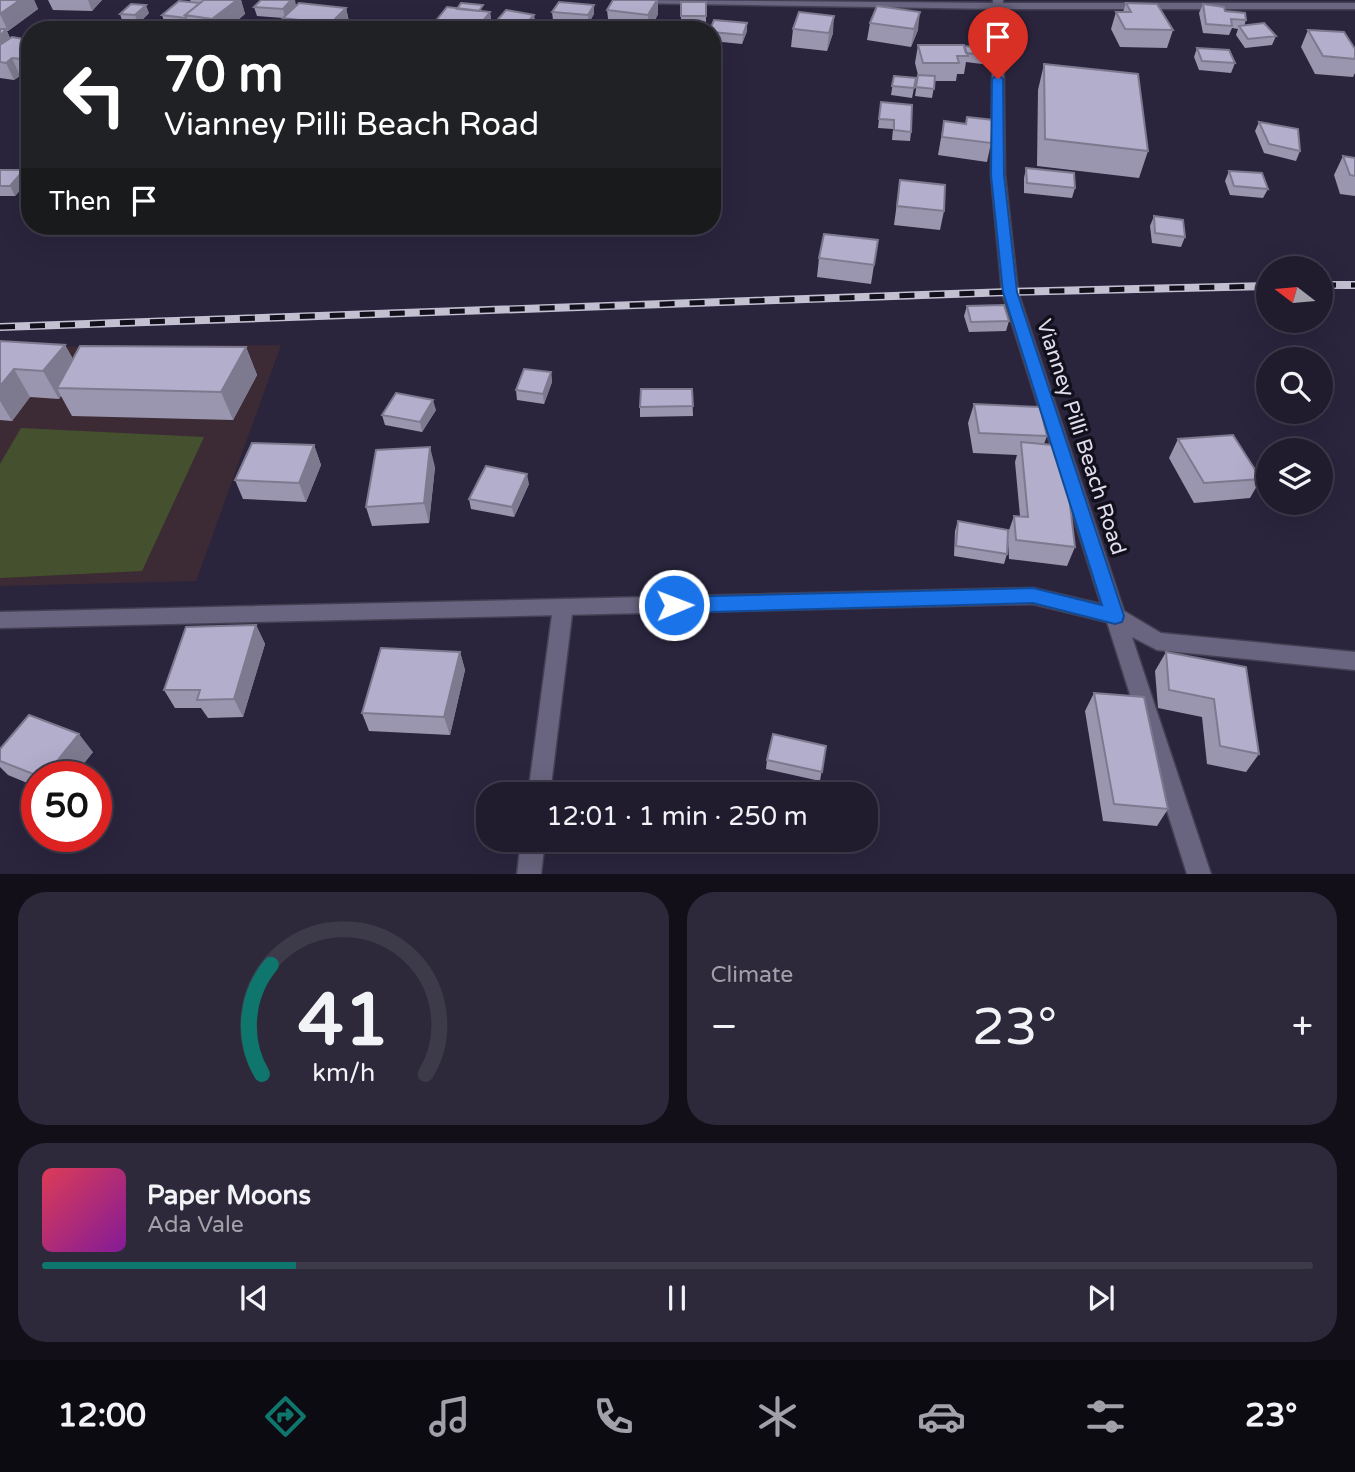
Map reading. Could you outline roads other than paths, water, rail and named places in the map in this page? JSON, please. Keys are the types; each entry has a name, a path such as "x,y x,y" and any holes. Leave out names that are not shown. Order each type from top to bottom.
{"street":[{"path":"632,0 1275,3 1355,6"},
{"name":"Vianney Pilli Beach Road","path":"998,3 998,175 1010,292 1199,873"},
{"path":"0,620 1033,596 1115,616 1157,641 1355,661"},
{"path":"541,782 563,607"},
{"path":"529,873 532,852"}],"railway":[{"path":"1334,285 1355,285"},
{"path":"0,327 1010,292 1256,286"}]}
